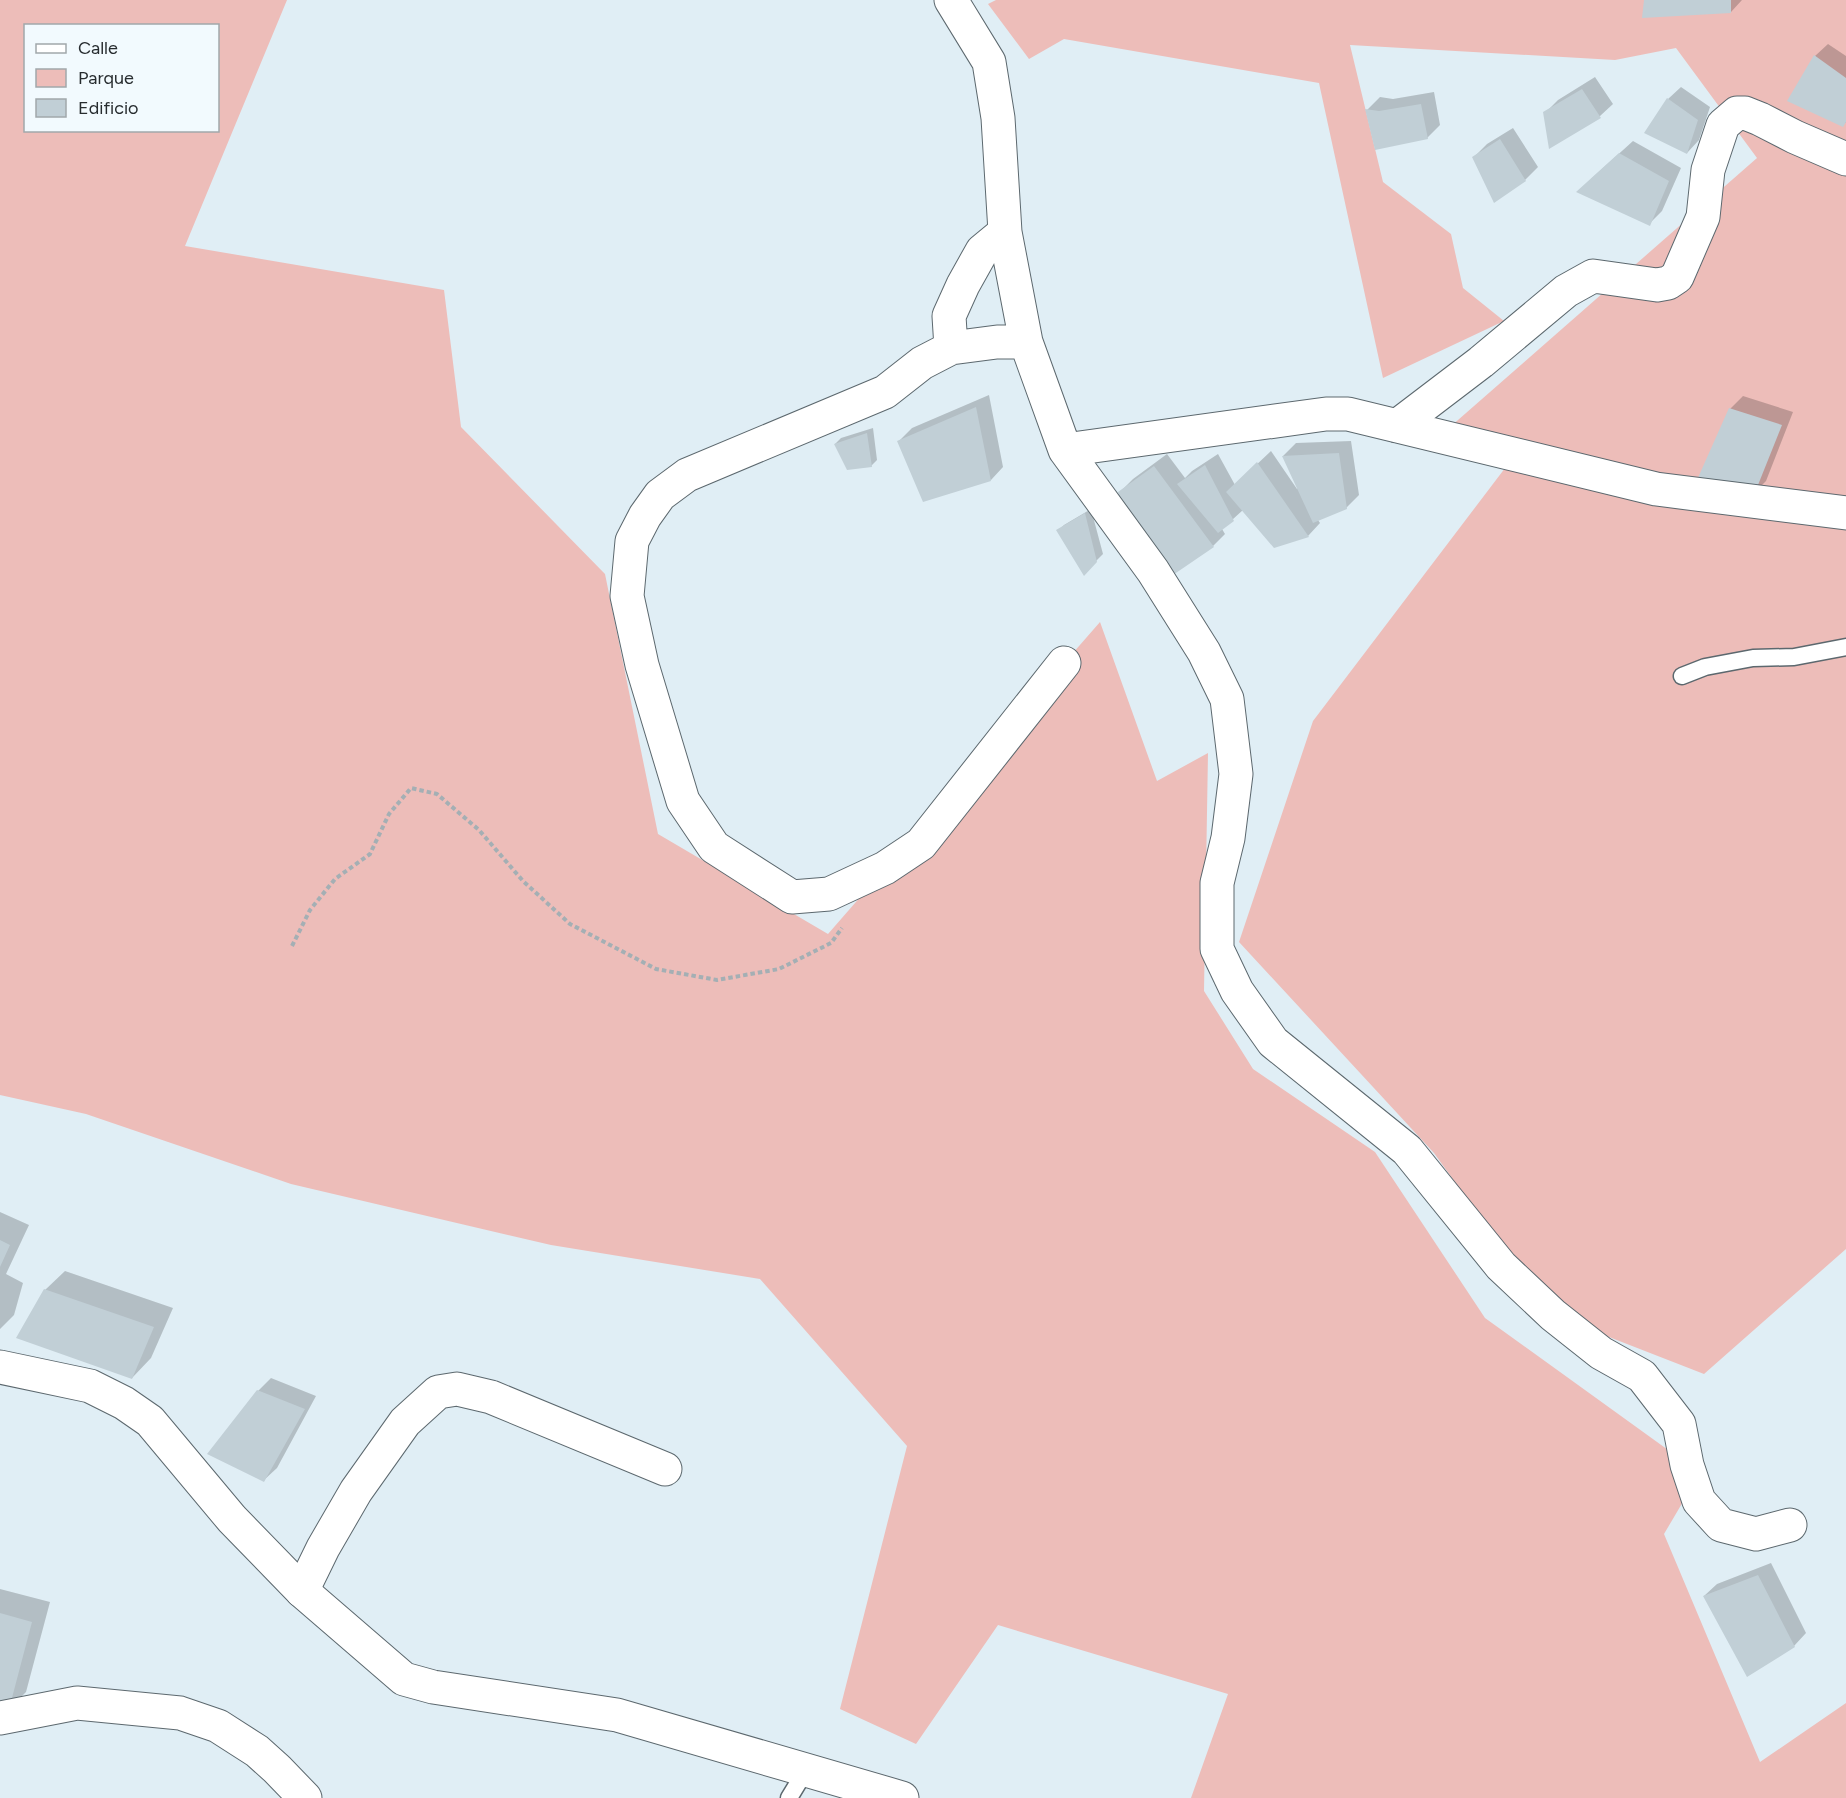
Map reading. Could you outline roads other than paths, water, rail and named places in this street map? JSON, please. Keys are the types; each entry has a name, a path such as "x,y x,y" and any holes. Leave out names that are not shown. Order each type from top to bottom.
{"street":[{"path":"951,0 989,62 998,118 1005,232 1026,342 1065,450 1158,580 1204,652 1227,699 1236,774 1228,838 1217,883 1217,949 1237,992 1273,1042 1407,1150 1501,1266 1552,1315 1600,1353 1642,1376 1679,1424 1687,1465 1699,1501 1721,1525 1756,1534 1790,1525"},
{"path":"1397,426 1481,362 1566,291 1593,276 1657,285 1668,283 1677,277 1703,217 1708,170 1723,125 1737,113 1745,113 1760,119 1846,159"},
{"path":"951,348 949,316 963,285 982,252 1005,232"},
{"path":"1026,342 997,342 951,348 922,363 885,392 687,476 660,495 645,516 632,542 627,596 642,664 683,801 714,847 792,897 829,894 885,868 921,844 1064,663"},
{"path":"1065,450 1326,414 1348,414 1656,489 1846,513"},
{"path":"0,1367 90,1386 124,1403 150,1421 232,1519 302,1591 404,1679 433,1688 617,1715 902,1798"},
{"path":"302,1591 323,1548 356,1491 405,1422 438,1392 457,1389 491,1398 664,1469"},
{"path":"0,1718 77,1703 180,1713 218,1726 257,1751 304,1798"}],"lane":[{"path":"1682,676 1706,667 1753,658 1794,657 1846,646"},
{"path":"789,1798 806,1770"}]}
